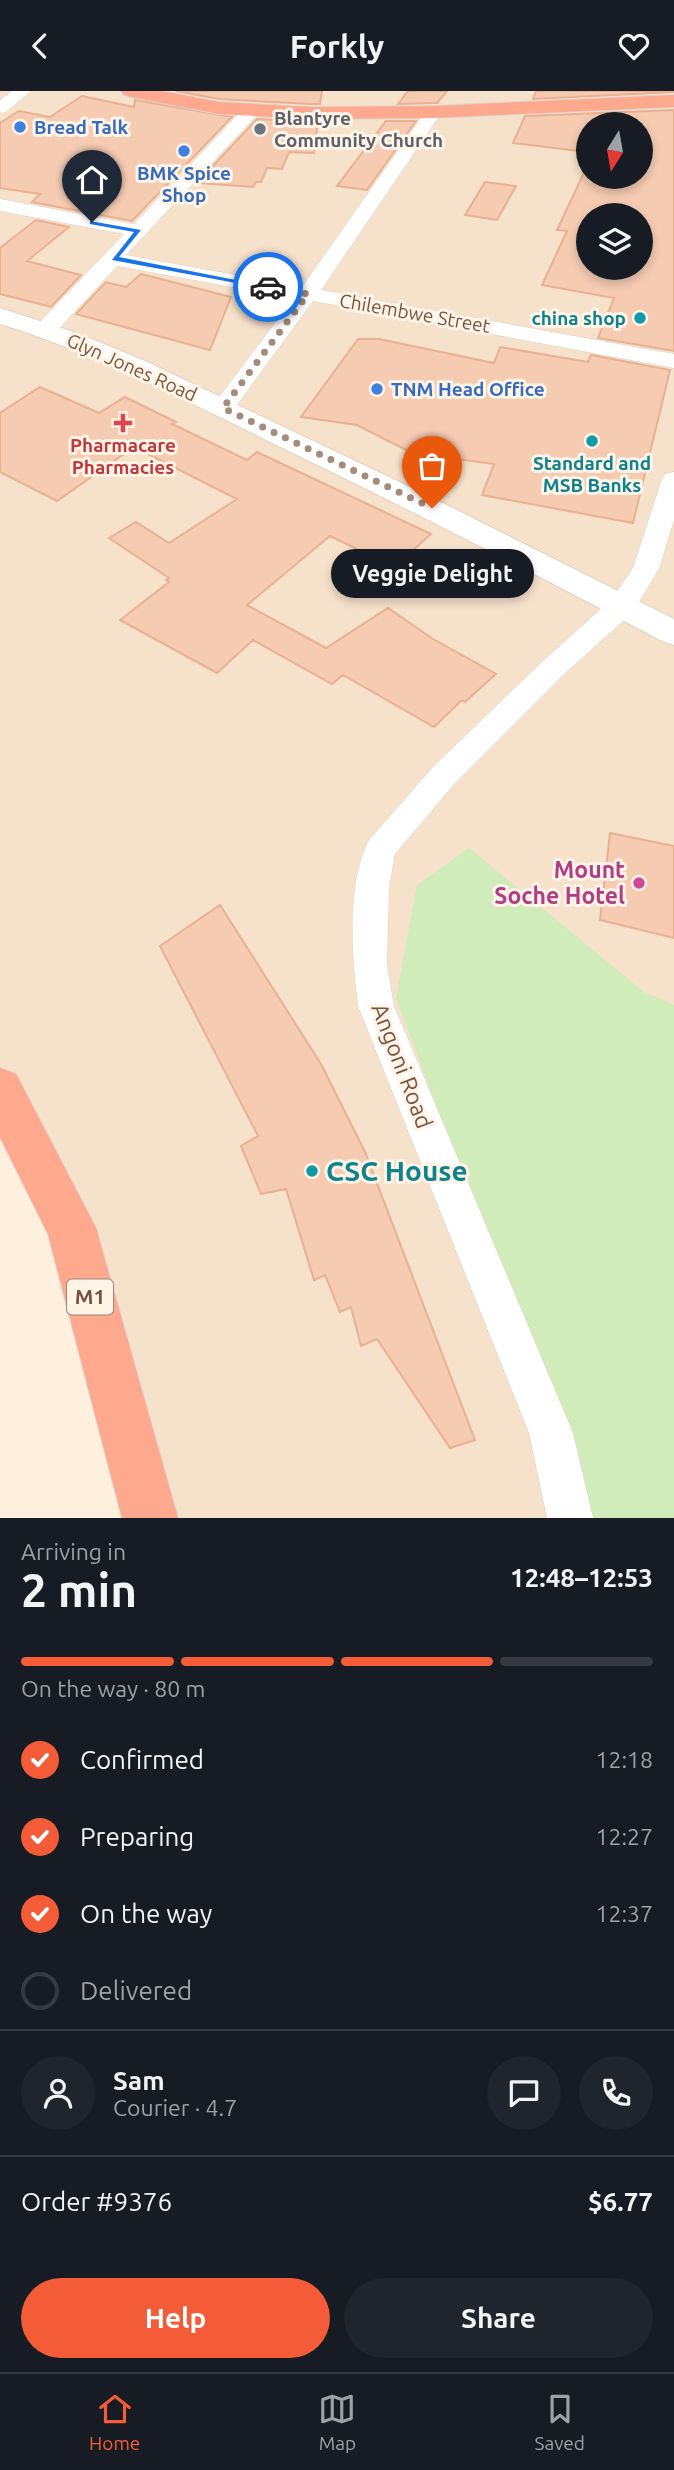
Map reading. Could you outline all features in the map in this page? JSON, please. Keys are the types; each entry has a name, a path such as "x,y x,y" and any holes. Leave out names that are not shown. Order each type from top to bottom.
{"highway":[{"path":"131,91 251,111 434,112 674,101"},
{"name":"M1","path":"0,1089 71,1228 150,1518"}],"street":[{"path":"0,108 23,91"},
{"path":"46,329 251,111"},
{"path":"223,408 308,294 434,112"},
{"path":"0,205 139,231"},
{"name":"Chilembwe Street","path":"114,259 674,361"},
{"name":"Glyn Jones Road","path":"0,316 46,329 223,408 432,508 674,633"},
{"name":"Angoni Road","path":"570,1518 551,1433 376,1006 370,965 372,889 380,849 444,775 552,668 622,606 646,569 674,479"}],"shaded area":[{"path":"0,91 674,91 674,1518 175,1518 0,1123"}],"green space":[{"path":"469,848 644,992 674,1005 674,1518 592,1518 396,998 417,885"}],"building":[{"path":"176,91 322,91 320,104 311,104 219,99"},
{"path":"408,91 447,91 437,103 398,104"},
{"path":"536,91 674,91 674,92 533,99"},
{"path":"82,96 134,107 135,100 232,117 132,221 32,202 40,194 0,188 0,123 19,111 50,117"},
{"path":"674,110 674,351 598,338 614,298 542,285 567,231 557,230 576,189 653,189 653,112 624,112"},
{"path":"576,114 576,151 513,143 525,116"},
{"path":"257,119 318,122 314,153 289,152 282,169 267,168 261,182 256,182 253,187 197,183"},
{"path":"386,121 416,121 367,190 337,186"},
{"path":"485,182 516,186 497,220 465,215"},
{"path":"36,220 69,227 27,261 81,275 51,307 0,294 0,248"},
{"path":"141,274 231,297 210,350 76,314 106,282 126,287"},
{"path":"358,339 379,339 494,363 500,347 588,362 591,355 670,370 633,523 482,495 494,464 412,453 357,425 301,417"},
{"path":"40,387 99,413 125,397 176,422 172,424 247,460 257,452 431,534 394,567 330,536 247,605 326,648 388,608 433,639 496,674 465,702 462,700 434,727 343,675 332,684 253,640 217,673 120,620 169,582 166,580 169,578 109,538 136,522 169,543 237,499 134,447 57,501 0,472 0,413"},
{"name":"Mount Soche Hotel","path":"610,833 674,846 674,938 600,920"},
{"name":"CSC House","path":"220,905 321,1064 365,1152 475,1440 450,1448 377,1339 361,1346 351,1307 340,1312 325,1275 314,1280 286,1189 261,1194 241,1146 258,1136 160,946"}],"way so far":[{"path":"268,287 308,294 223,408 432,508"}],"place":[{"name":"Bread Talk","path":"20,127"},
{"name":"Blantyre Community Church","path":"260,129"},
{"name":"BMK Spice Shop","path":"184,151"},
{"name":"china shop","path":"640,318"},
{"name":"TNM Head Office","path":"377,389"},
{"name":"Pharmacare Pharmacies","path":"123,423"},
{"name":"Standard and MSB Banks","path":"592,441"},
{"name":"Veggie Delight","path":"432,508"},
{"name":"Mount Soche Hotel","path":"639,883"},
{"name":"CSC House","path":"312,1171"}],"route":[{"path":"92,222 139,231 114,259 268,287"}]}
